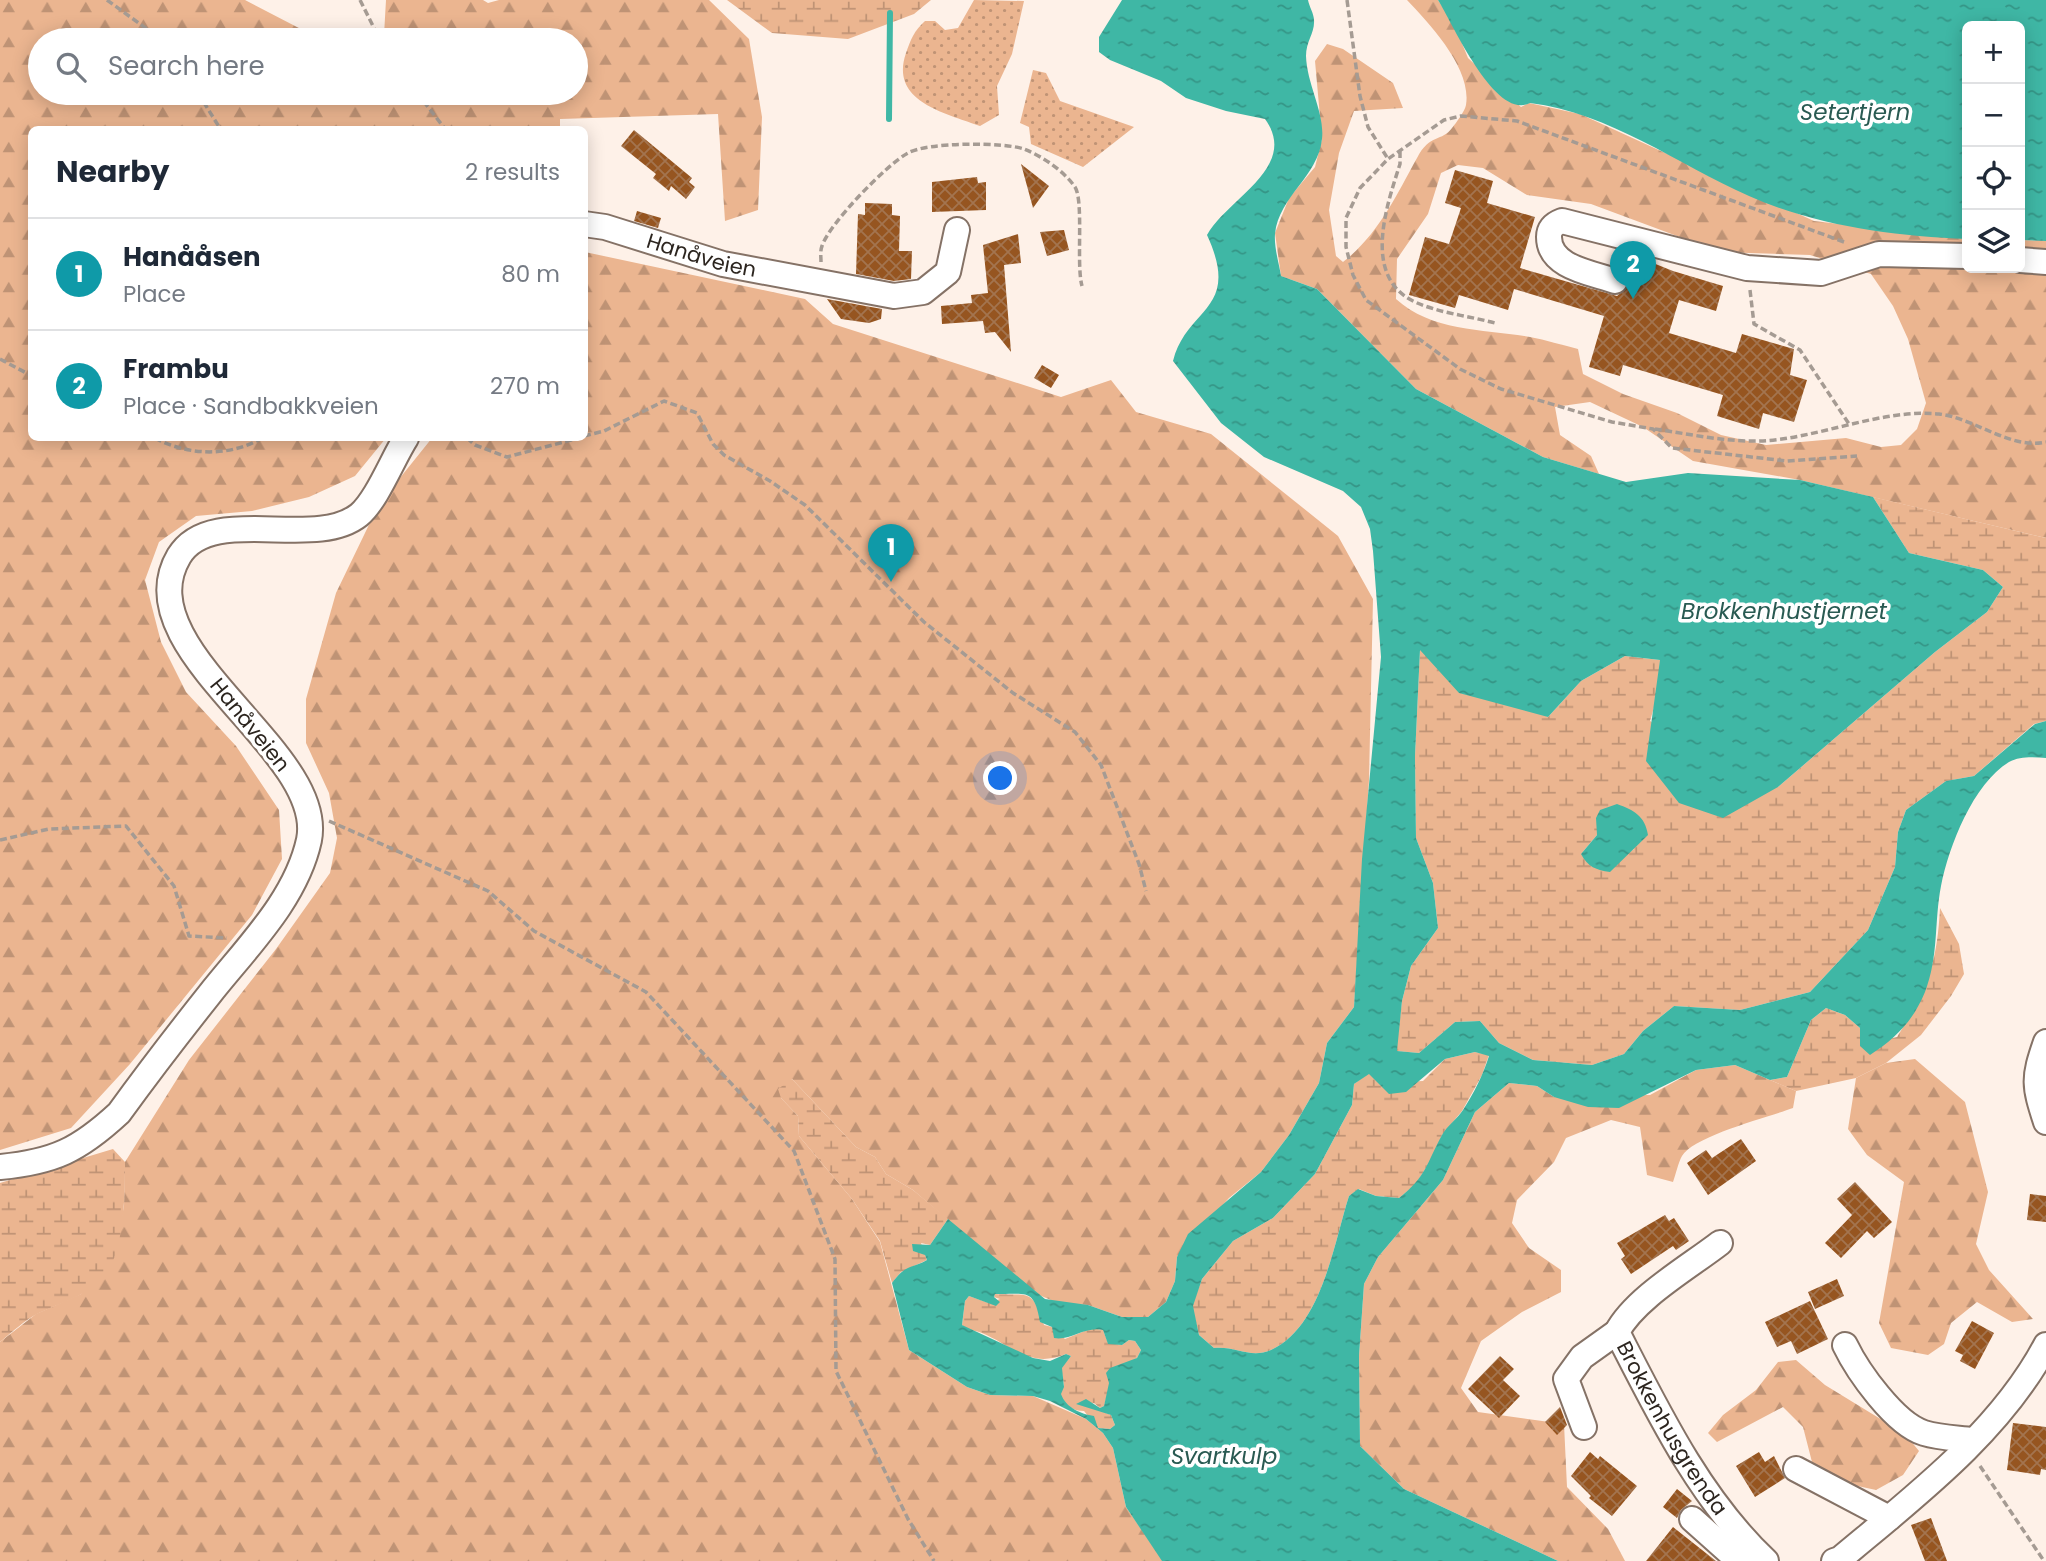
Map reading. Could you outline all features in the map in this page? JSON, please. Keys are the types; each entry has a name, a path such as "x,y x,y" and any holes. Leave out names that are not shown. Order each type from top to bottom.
{"street":[{"path":"1615,281 1564,264 1554,255 1549,242 1549,231 1562,221 1747,268 1821,273 1879,254 1962,256"},
{"name":"Hanåveien","path":"588,225 605,227 723,264 875,295 901,296 923,292 948,272 957,230"},
{"path":"2025,260 2046,261"},
{"name":"Hanåveien","path":"0,1167 38,1163 72,1151 95,1135 118,1113 253,939 293,884 303,861 309,837 308,811 293,776 208,674 175,622 171,600 173,576 179,556 194,540 228,530 322,527 359,514 404,441"},
{"path":"2046,1042 2037,1068 2035,1088 2046,1122"},
{"name":"Brokkenhusgrenda","path":"1720,1243 1639,1305 1624,1318 1617,1332 1681,1449 1744,1539 1766,1561"},
{"path":"1584,1427 1566,1379 1582,1357 1617,1332"},
{"path":"1845,1345 1856,1368 1909,1425 1922,1432 1970,1443"},
{"path":"1834,1561 1889,1518 1970,1443 2012,1398 2046,1345"},
{"path":"1796,1469 1889,1518"},
{"path":"1692,1519 1739,1561"}],"path":[{"path":"107,0 146,28"},
{"path":"359,0 374,28"},
{"path":"1347,0 1362,107 1368,127 1388,159"},
{"path":"205,105 219,126"},
{"path":"426,105 443,126"},
{"path":"820,282 821,246 835,223 864,192 907,153 926,146 962,144 1024,149 1066,175 1077,190 1081,254 1077,267 1082,286"},
{"path":"1400,150 1400,164 1381,241 1390,274 1402,293 1416,302 1495,323"},
{"path":"1747,268 1754,324 1800,350 1849,424"},
{"path":"0,359 28,374"},
{"path":"588,435 604,431 664,401 697,413 713,444 724,455 805,505 924,622 1013,692 1081,737 1101,765 1139,863 1146,891"},
{"path":"1653,429 1762,441 1849,424 1941,415 1967,420 2028,443 2046,442"},
{"path":"165,441 204,453 246,448 257,441"},
{"path":"470,441 507,457 568,441"},
{"path":"308,811 488,891 534,931 646,992 794,1151 835,1259 836,1371 908,1519 934,1561"},
{"path":"0,840 48,829 126,826 174,886 189,936 253,939"},
{"path":"1970,1443 2044,1561"}],"green space":[{"path":"0,0 245,0 299,28 28,28 28,105 588,105 588,28 384,28 386,0 483,0 488,3 499,0 709,0 749,39 762,117 758,210 725,221 718,114 560,119 560,126 28,126 28,441 384,441 355,476 309,497 252,511 196,516 159,542 145,580 161,642 186,692 236,746 279,810 282,859 252,915 130,1064 71,1128 0,1150"},
{"path":"727,0 931,0 914,14 848,39 772,33"},
{"path":"974,0 1024,1 1012,54 997,86 999,115 980,126 924,103 913,94 906,83 903,70 910,43 925,21 935,21 945,30 958,28"},
{"path":"1407,0 1438,0 1455,26 1468,58 1521,107 1529,103 1580,114 1814,221 1962,238 1962,273 2025,273 2025,240 2046,241 2046,538 1800,480 1693,461 1643,427 1590,402 1555,407 1560,435 1591,456 1599,474 1543,457 1416,389 1317,289 1281,276 1275,233 1289,198 1315,167 1322,139 1315,61 1327,44 1343,49 1393,83 1403,108 1354,111 1339,153 1329,210 1336,256 1343,262 1376,227 1422,150 1431,141 1448,132 1464,110 1466,91 1463,77 1437,34","holes":["1458,165 1483,168 1527,195 1591,204 1720,252 1810,255 1871,274 1893,306 1908,339 1926,403 1917,429 1901,445 1881,447 1846,438 1766,445 1721,435 1677,413 1623,394 1583,374 1578,349 1530,337 1442,323 1410,310 1396,299 1397,259 1428,214 1441,173"]},
{"path":"1033,70 1046,73 1060,101 1134,127 1083,167 1031,144 1029,127 1020,123"},
{"path":"588,253 805,299 833,324 1061,397 1111,380 1136,412 1211,434 1338,536 1373,599 1369,780 1354,1007 1327,1043 1319,1083 1289,1135 1261,1172 1229,1198 1177,1257 1175,1281 1166,1302 1148,1317 1122,1317 1088,1305 1058,1303 1032,1292 913,1190 886,1174 875,1157 856,1147 792,1079 781,1098 798,1116 799,1136 852,1199 880,1242 909,1350 967,1387 990,1395 1033,1396 1086,1419 1103,1433 1113,1448 1126,1507 1163,1561 0,1561 0,1342 36,1314 81,1294 114,1257 124,1206 125,1162 189,1060 276,949 330,873 337,838 329,793 306,743 306,699 336,593 379,504 430,441 588,441"},
{"path":"1873,497 2046,538 2046,721 2034,724 1974,776 1946,781 1906,810 1898,832 1895,867 1868,930 1810,992 1740,1010 1674,1006 1643,1031 1624,1054 1592,1065 1533,1060 1499,1043 1480,1021 1455,1022 1419,1053 1396,1051 1402,1001 1411,966 1438,928 1433,883 1416,838 1415,756 1420,649 1548,717 1581,681 1625,656 1660,660 1659,690 1650,721 1778,787 1935,652 1987,612 2003,587 1983,570 1909,553","holes":["1597,835 1634,849 1627,854 1581,854"]},
{"path":"1940,908 1959,944 1964,974 1921,1035 1886,1063 1856,1078 1796,1091 1770,1080 1787,1077 1811,1020 1826,1008 1845,1015 1860,1028 1860,1046 1897,1037 1929,976"},
{"path":"1475,1052 1489,1055 1482,1075 1462,1111 1442,1135 1433,1157 1415,1185 1399,1198 1376,1196 1359,1189 1349,1196 1324,1282 1303,1323 1288,1339 1271,1350 1250,1353 1214,1348 1199,1335 1192,1306 1202,1279 1233,1241 1273,1218 1315,1174 1352,1105 1354,1084 1369,1073 1379,1083 1423,1081 1445,1059"},
{"path":"1915,1059 1965,1102 1988,1192 1976,1244 1989,1270 2033,1319 2012,1322 1977,1302 1951,1323 1944,1344 1928,1355 1891,1348 1879,1323 1904,1182 1867,1155 1848,1129 1856,1078 1886,1063"},
{"path":"1735,1065 1796,1091 1793,1108 1701,1141 1682,1156 1673,1182 1647,1175 1640,1127 1611,1120 1566,1138 1554,1162 1517,1200 1512,1223 1529,1248 1561,1270 1561,1292 1522,1312 1481,1341 1461,1388 1478,1412 1564,1424 1567,1487 1608,1529 1625,1561 1558,1561 1404,1489 1360,1446 1359,1356 1364,1284 1378,1257 1443,1180 1475,1112 1509,1083 1537,1086 1554,1097 1650,1095 1696,1070"},
{"path":"792,1079 856,1147 875,1157 886,1174 913,1190 948,1219 930,1245 921,1243 927,1260 901,1272 892,1283 880,1241 852,1199 799,1136 798,1116 781,1098 778,1089"},
{"path":"113,1149 125,1162 125,1191 119,1242 108,1271 86,1291 34,1316 0,1342 0,1183"},
{"path":"995,1294 1028,1296 1036,1305 1044,1325 1052,1327 1065,1339 1092,1328 1103,1330 1108,1343 1122,1345 1129,1340 1135,1341 1141,1350 1137,1358 1122,1368 1114,1378 1104,1406 1100,1408 1094,1403 1086,1405 1111,1415 1115,1425 1110,1429 1098,1428 1084,1411 1072,1409 1062,1398 1060,1394 1064,1385 1061,1368 1071,1356 1066,1354 1042,1359 1032,1357 962,1325 965,1301 969,1296 989,1303 1000,1299 994,1297"},
{"path":"1796,1360 1825,1385 1905,1434 1919,1451 1903,1475 1876,1490 1844,1483 1812,1462 1803,1427 1783,1407 1717,1442 1708,1433 1723,1415 1756,1390 1778,1362"}],"water":[{"name":"Brokkenhustjernet","path":"1122,0 1308,0 1314,25 1307,46 1307,67 1321,119 1322,139 1314,165 1283,208 1278,221 1275,239 1281,276 1317,289 1416,389 1543,457 1626,482 1688,473 1800,480 1873,497 1909,553 1983,570 2003,587 1987,612 1935,652 1778,787 1723,818 1679,803 1646,761 1660,660 1625,656 1581,681 1548,717 1459,693 1420,650 1415,756 1416,838 1433,883 1438,928 1411,966 1402,1001 1397,1051 1419,1053 1455,1022 1480,1021 1499,1043 1533,1060 1592,1065 1624,1054 1643,1031 1674,1006 1740,1010 1810,992 1868,930 1895,867 1898,832 1906,810 1946,781 1974,776 2035,724 2046,721 2046,758 2022,758 2009,762 1984,785 1964,817 1941,886 1934,952 1925,992 1909,1020 1888,1042 1870,1055 1860,1046 1860,1028 1845,1015 1826,1008 1811,1020 1787,1077 1770,1080 1735,1065 1696,1070 1619,1108 1588,1107 1554,1097 1537,1086 1509,1083 1475,1112 1443,1180 1378,1257 1364,1284 1359,1356 1360,1446 1404,1489 1558,1561 1162,1561 1126,1507 1113,1448 1103,1433 1086,1419 1050,1401 1033,1396 990,1395 967,1387 909,1350 892,1283 905,1269 927,1260 925,1255 913,1251 912,1244 930,1245 948,1219 1045,1299 1088,1305 1122,1317 1148,1317 1166,1302 1175,1281 1177,1257 1188,1234 1261,1172 1289,1135 1319,1083 1327,1043 1354,1007 1362,859 1381,657 1370,529 1361,507 1343,491 1264,457 1221,423 1173,361 1180,343 1215,294 1218,279 1216,260 1207,235 1257,182 1267,167 1274,152 1273,136 1265,119 1226,111 1186,98 1161,81 1110,60 1099,52 1099,37","holes":["1475,1052 1489,1056 1481,1077 1463,1110 1442,1135 1415,1183 1399,1198 1376,1196 1358,1189 1349,1196 1324,1282 1303,1323 1288,1339 1271,1350 1250,1353 1214,1348 1199,1335 1193,1306 1202,1279 1233,1241 1273,1218 1315,1174 1352,1105 1354,1084 1369,1074 1389,1094 1406,1092 1445,1059","995,1294 1027,1295 1035,1303 1040,1322 1052,1327 1054,1338 1096,1329 1103,1330 1108,1344 1122,1345 1129,1340 1135,1341 1141,1350 1137,1358 1110,1368 1106,1373 1109,1383 1104,1406 1100,1408 1086,1399 1076,1404 1111,1415 1115,1425 1110,1429 1098,1428 1094,1416 1074,1410 1063,1399 1062,1368 1071,1356 1066,1354 1050,1361 1033,1358 962,1325 965,1301 969,1296 996,1306 1000,1302 994,1297"]},
{"name":"Setertjern","path":"1438,0 2046,0 2046,241 2025,240 2025,21 1962,21 1962,239 1856,228 1775,206 1749,196 1643,141 1588,117 1530,103 1517,105 1503,98 1489,85 1464,48"},
{"path":"1617,804 1638,815 1648,835 1610,872 1593,867 1581,854 1597,835 1596,818 1600,810"}],"building":[{"path":"634,130 692,178 689,182 695,187 686,199 671,186 669,191 653,178 656,174 621,146"},
{"path":"1021,164 1049,186 1033,208"},
{"path":"1455,170 1493,181 1487,203 1535,217 1520,268 1617,296 1629,286 1629,277 1622,268 1628,270 1632,254 1654,260 1653,263 1673,271 1723,286 1716,311 1679,300 1669,333 1736,353 1742,334 1794,349 1790,375 1807,380 1794,422 1763,413 1759,429 1717,416 1723,395 1623,365 1620,376 1589,367 1604,316 1514,289 1508,310 1459,295 1455,308 1409,295 1425,237 1449,244 1461,208 1445,203"},
{"path":"977,177 978,183 986,182 986,210 932,212 932,182"},
{"path":"865,203 892,204 892,215 900,216 899,251 912,251 911,279 894,281 856,274 858,214 865,215"},
{"path":"637,211 661,218 658,228 634,221"},
{"path":"1064,230 1069,250 1047,256 1040,232"},
{"path":"1018,234 1021,263 1004,265 1011,352 995,332 985,333 983,321 942,324 941,306 972,303 971,295 988,293 983,245"},
{"path":"827,299 882,309 881,319 869,323 841,319"},
{"path":"1042,365 1059,375 1051,388 1034,378"},
{"path":"1741,1139 1756,1161 1708,1195 1687,1163 1706,1150 1712,1158"},
{"path":"1855,1182 1892,1222 1874,1238 1867,1231 1841,1258 1825,1243 1852,1215 1837,1199"},
{"path":"2030,1194 2046,1196 2046,1222 2027,1220"},
{"path":"1665,1215 1669,1221 1674,1218 1689,1241 1676,1250 1673,1246 1631,1274 1621,1259 1625,1256 1617,1243"},
{"path":"1837,1279 1844,1296 1815,1309 1808,1292"},
{"path":"1810,1301 1828,1339 1797,1354 1791,1341 1777,1347 1765,1322"},
{"path":"1972,1321 1994,1333 1975,1369 1960,1361 1963,1355 1955,1351"},
{"path":"1500,1356 1514,1369 1503,1380 1520,1396 1499,1418 1468,1389"},
{"path":"1560,1407 1567,1425 1557,1435 1545,1422"},
{"path":"2013,1423 2046,1427 2046,1470 2041,1469 2040,1475 2007,1470"},
{"path":"1590,1452 1598,1459 1600,1456 1637,1486 1612,1516 1589,1498 1591,1496 1571,1476"},
{"path":"1759,1452 1765,1462 1774,1456 1785,1478 1755,1497 1736,1466"},
{"path":"1677,1489 1692,1501 1681,1510 1677,1518 1663,1507"},
{"path":"1931,1518 1947,1561 1925,1561 1911,1525"},
{"path":"1673,1527 1716,1561 1646,1561"}],"waterway":[{"path":"889,119 890,13"}],"place":[{"name":"Frambu","path":"1633,299"},
{"name":"Hanååsen","path":"891,582"}],"water label":[{"name":"Svartkulp","path":"1224,1456"}]}
